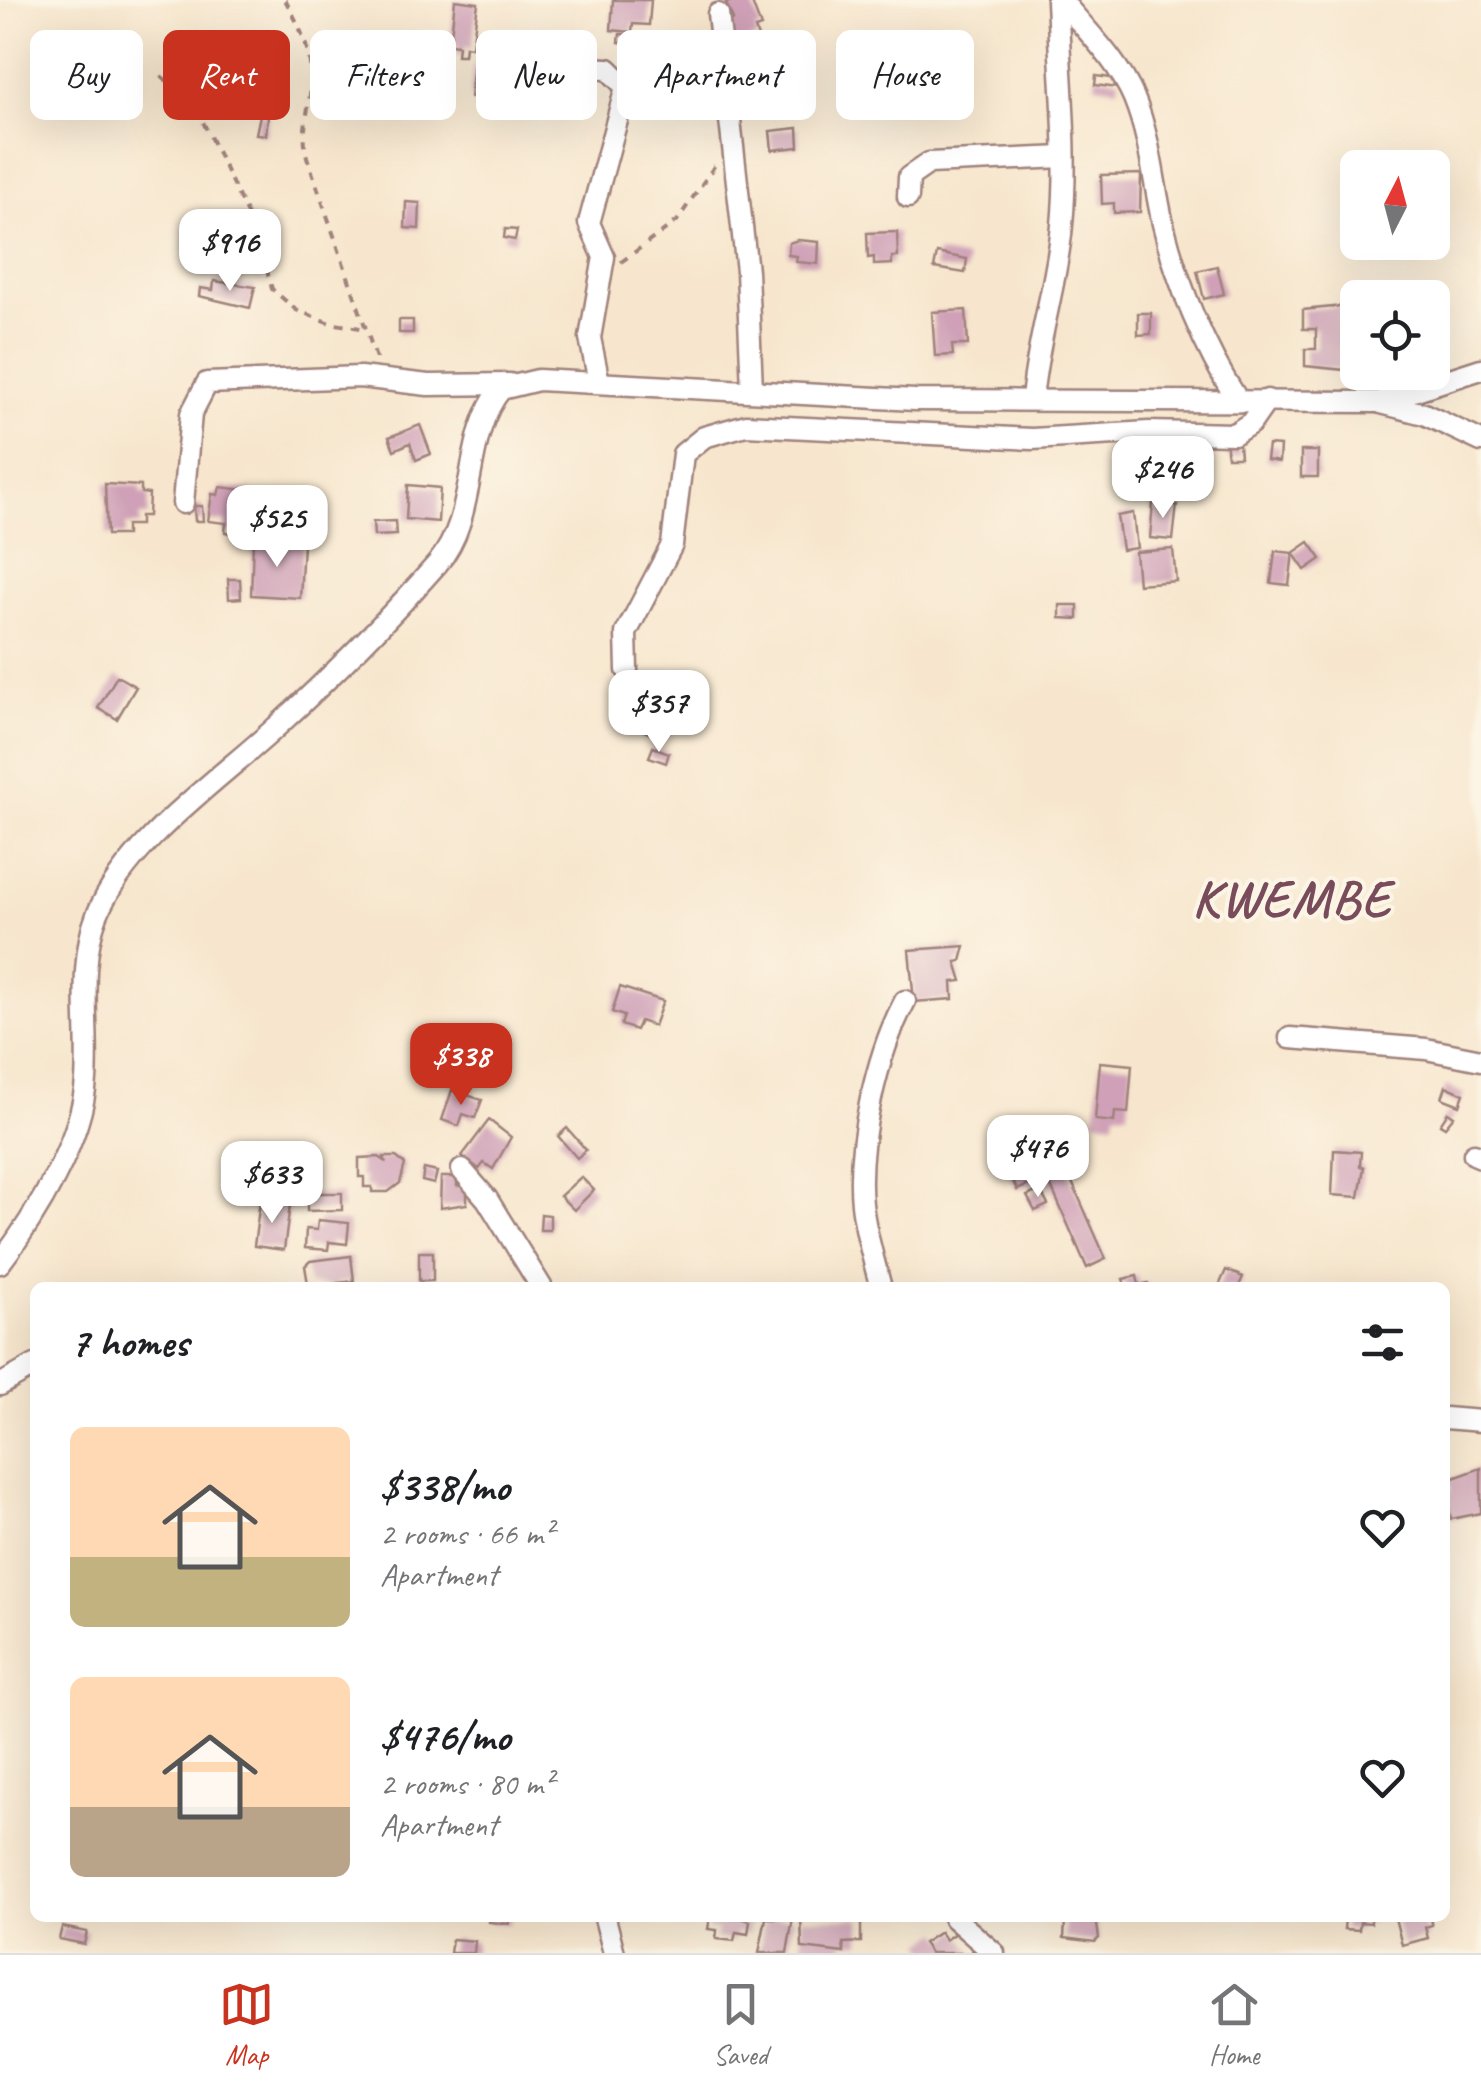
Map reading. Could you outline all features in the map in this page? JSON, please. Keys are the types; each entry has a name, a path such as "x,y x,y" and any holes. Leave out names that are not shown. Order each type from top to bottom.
{"street":[{"path":"1032,400 1036,352 1056,275 1064,157 1059,0"},
{"path":"1059,0 1115,65 1132,94 1149,136 1172,251 1208,355 1237,400"},
{"path":"718,14 734,141 752,388"},
{"path":"597,68 608,69 626,87 588,223 604,257 590,338 599,382"},
{"path":"908,197 909,177 929,163 1064,157"},
{"path":"1379,402 1481,370"},
{"path":"183,503 191,414 204,385 320,377 382,378 428,384 599,382 915,400 1379,402 1424,414 1481,441"},
{"path":"0,1263 41,1204 79,1115 86,1086 84,1017 91,942 104,901 135,857 335,672 438,562 464,514 484,419 496,395 510,384"},
{"path":"626,670 626,632 672,545 684,454 716,432 746,425 1032,439 1149,432 1234,434 1251,423 1267,400"},
{"path":"880,1282 862,1205 861,1166 889,1030 904,1001"},
{"path":"1290,1038 1426,1049 1481,1060"},
{"path":"462,1170 486,1199 538,1282"},
{"path":"0,1385 30,1368"},
{"path":"1450,1418 1481,1420"},
{"path":"606,1922 614,1953"},
{"path":"959,1922 994,1953"}],"path":[{"path":"284,0 309,50 311,80 303,133 308,157 382,378"},
{"path":"162,76 194,103 256,234 272,289 296,310 330,323 368,330"},
{"path":"604,271 646,248 677,221 734,141"}],"building":[{"path":"455,0 478,3 472,47 465,46 464,55 457,55 456,30 452,30"},
{"path":"613,0 651,0 649,25 633,24 632,30 611,30"},
{"path":"751,0 761,27 727,30 724,23 733,20 726,3"},
{"path":"474,65 476,65 476,98 470,97"},
{"path":"1096,76 1119,79 1118,88 1095,85"},
{"path":"259,120 268,120 266,135 256,134"},
{"path":"798,128 799,147 772,150 770,131"},
{"path":"1141,174 1140,212 1114,213 1114,203 1102,204 1101,175"},
{"path":"406,202 420,203 419,229 405,228"},
{"path":"505,229 517,230 515,240 504,238"},
{"path":"897,232 898,257 892,257 892,264 874,265 874,257 868,258 867,233"},
{"path":"819,242 818,264 796,262 797,256 788,255 789,243"},
{"path":"937,253 967,259 965,273 934,268"},
{"path":"1217,266 1224,294 1204,299 1197,271"},
{"path":"214,281 255,287 250,308 199,296 200,288 213,290"},
{"path":"1340,306 1340,370 1305,366 1305,349 1316,349 1316,329 1303,329 1303,310"},
{"path":"966,310 968,345 952,345 953,355 935,356 932,312"},
{"path":"1138,313 1151,313 1151,334 1138,335"},
{"path":"399,320 413,320 413,333 399,333"},
{"path":"420,425 431,454 416,460 410,443 394,450 389,437"},
{"path":"1227,444 1239,444 1240,457 1227,457"},
{"path":"1268,445 1280,446 1279,462 1266,460"},
{"path":"1301,451 1318,451 1318,477 1301,477"},
{"path":"1147,458 1194,459 1194,487 1146,485"},
{"path":"105,484 141,486 141,493 149,494 148,516 140,516 140,525 126,525 126,535 107,535"},
{"path":"408,485 440,488 438,522 406,519"},
{"path":"220,487 253,491 251,503 245,502 244,535 225,532 226,523 208,521 212,494 218,495"},
{"path":"1153,503 1177,505 1173,540 1150,538"},
{"path":"194,506 202,506 203,521 195,521"},
{"path":"1133,513 1137,548 1122,550 1117,516"},
{"path":"395,521 396,535 374,536 373,522"},
{"path":"253,542 303,544 300,598 251,595"},
{"path":"1309,542 1321,559 1305,570 1293,553"},
{"path":"1173,549 1176,581 1138,584 1135,552"},
{"path":"1275,551 1293,553 1289,585 1271,583"},
{"path":"228,579 240,579 241,598 229,599"},
{"path":"1060,605 1078,605 1078,619 1060,618"},
{"path":"117,676 136,687 117,719 98,708"},
{"path":"641,682 667,694 649,733 623,721 633,684 639,687"},
{"path":"678,693 690,693 691,707 679,708"},
{"path":"653,747 669,753 666,763 649,757"},
{"path":"965,946 961,961 956,962 962,981 952,982 953,999 914,1002 909,950"},
{"path":"620,987 663,1001 654,1026 640,1021 636,1030 621,1025 624,1016 612,1012"},
{"path":"1100,1062 1132,1065 1128,1113 1115,1112 1114,1122 1095,1120"},
{"path":"1446,1086 1464,1094 1460,1105 1442,1098"},
{"path":"452,1090 482,1100 475,1118 463,1114 459,1126 442,1120"},
{"path":"1448,1112 1454,1116 1445,1127 1440,1124"},
{"path":"489,1120 511,1137 493,1169 484,1163 479,1169 462,1156"},
{"path":"567,1128 586,1150 577,1158 558,1136"},
{"path":"1057,1148 1106,1259 1087,1268 1047,1177 1017,1190 1008,1170"},
{"path":"1334,1150 1361,1152 1360,1166 1364,1167 1359,1197 1332,1195"},
{"path":"379,1157 385,1161 384,1157 396,1157 405,1164 400,1183 388,1192 372,1192 372,1187 364,1187 364,1177 359,1177 359,1158"},
{"path":"424,1169 437,1172 434,1184 422,1181"},
{"path":"441,1177 457,1177 457,1186 467,1186 467,1204 440,1208"},
{"path":"581,1177 594,1190 574,1210 560,1196"},
{"path":"1040,1190 1048,1205 1035,1211 1027,1196"},
{"path":"307,1193 342,1193 342,1210 307,1211"},
{"path":"260,1201 290,1205 284,1250 254,1246"},
{"path":"541,1214 550,1215 550,1230 540,1230"},
{"path":"318,1220 349,1223 347,1244 329,1242 328,1250 305,1248 306,1229 317,1230"},
{"path":"419,1252 433,1252 433,1281 419,1281"},
{"path":"351,1256 354,1281 308,1282 305,1266 310,1261"},
{"path":"1226,1270 1243,1277 1241,1282 1221,1282"},
{"path":"1137,1276 1138,1282 1124,1282 1123,1279"},
{"path":"1481,1468 1481,1513 1451,1519 1450,1479"},
{"path":"709,1922 750,1922 748,1934 736,1932 734,1941 716,1939 717,1930 708,1929"},
{"path":"765,1922 792,1922 787,1953 759,1953"},
{"path":"801,1922 861,1922 861,1942 843,1943 844,1953 802,1948"},
{"path":"1065,1922 1097,1922 1099,1938 1095,1942 1064,1938"},
{"path":"1345,1922 1360,1922 1359,1930 1344,1929"},
{"path":"1396,1922 1431,1922 1425,1927 1428,1938 1402,1945"},
{"path":"62,1927 87,1932 84,1944 59,1939"},
{"path":"958,1931 974,1953 930,1953 923,1943 940,1932 945,1940"},
{"path":"452,1939 475,1941 474,1953 450,1953"}],"district":[{"name":"KWEMBE","path":"1292,898"}]}
